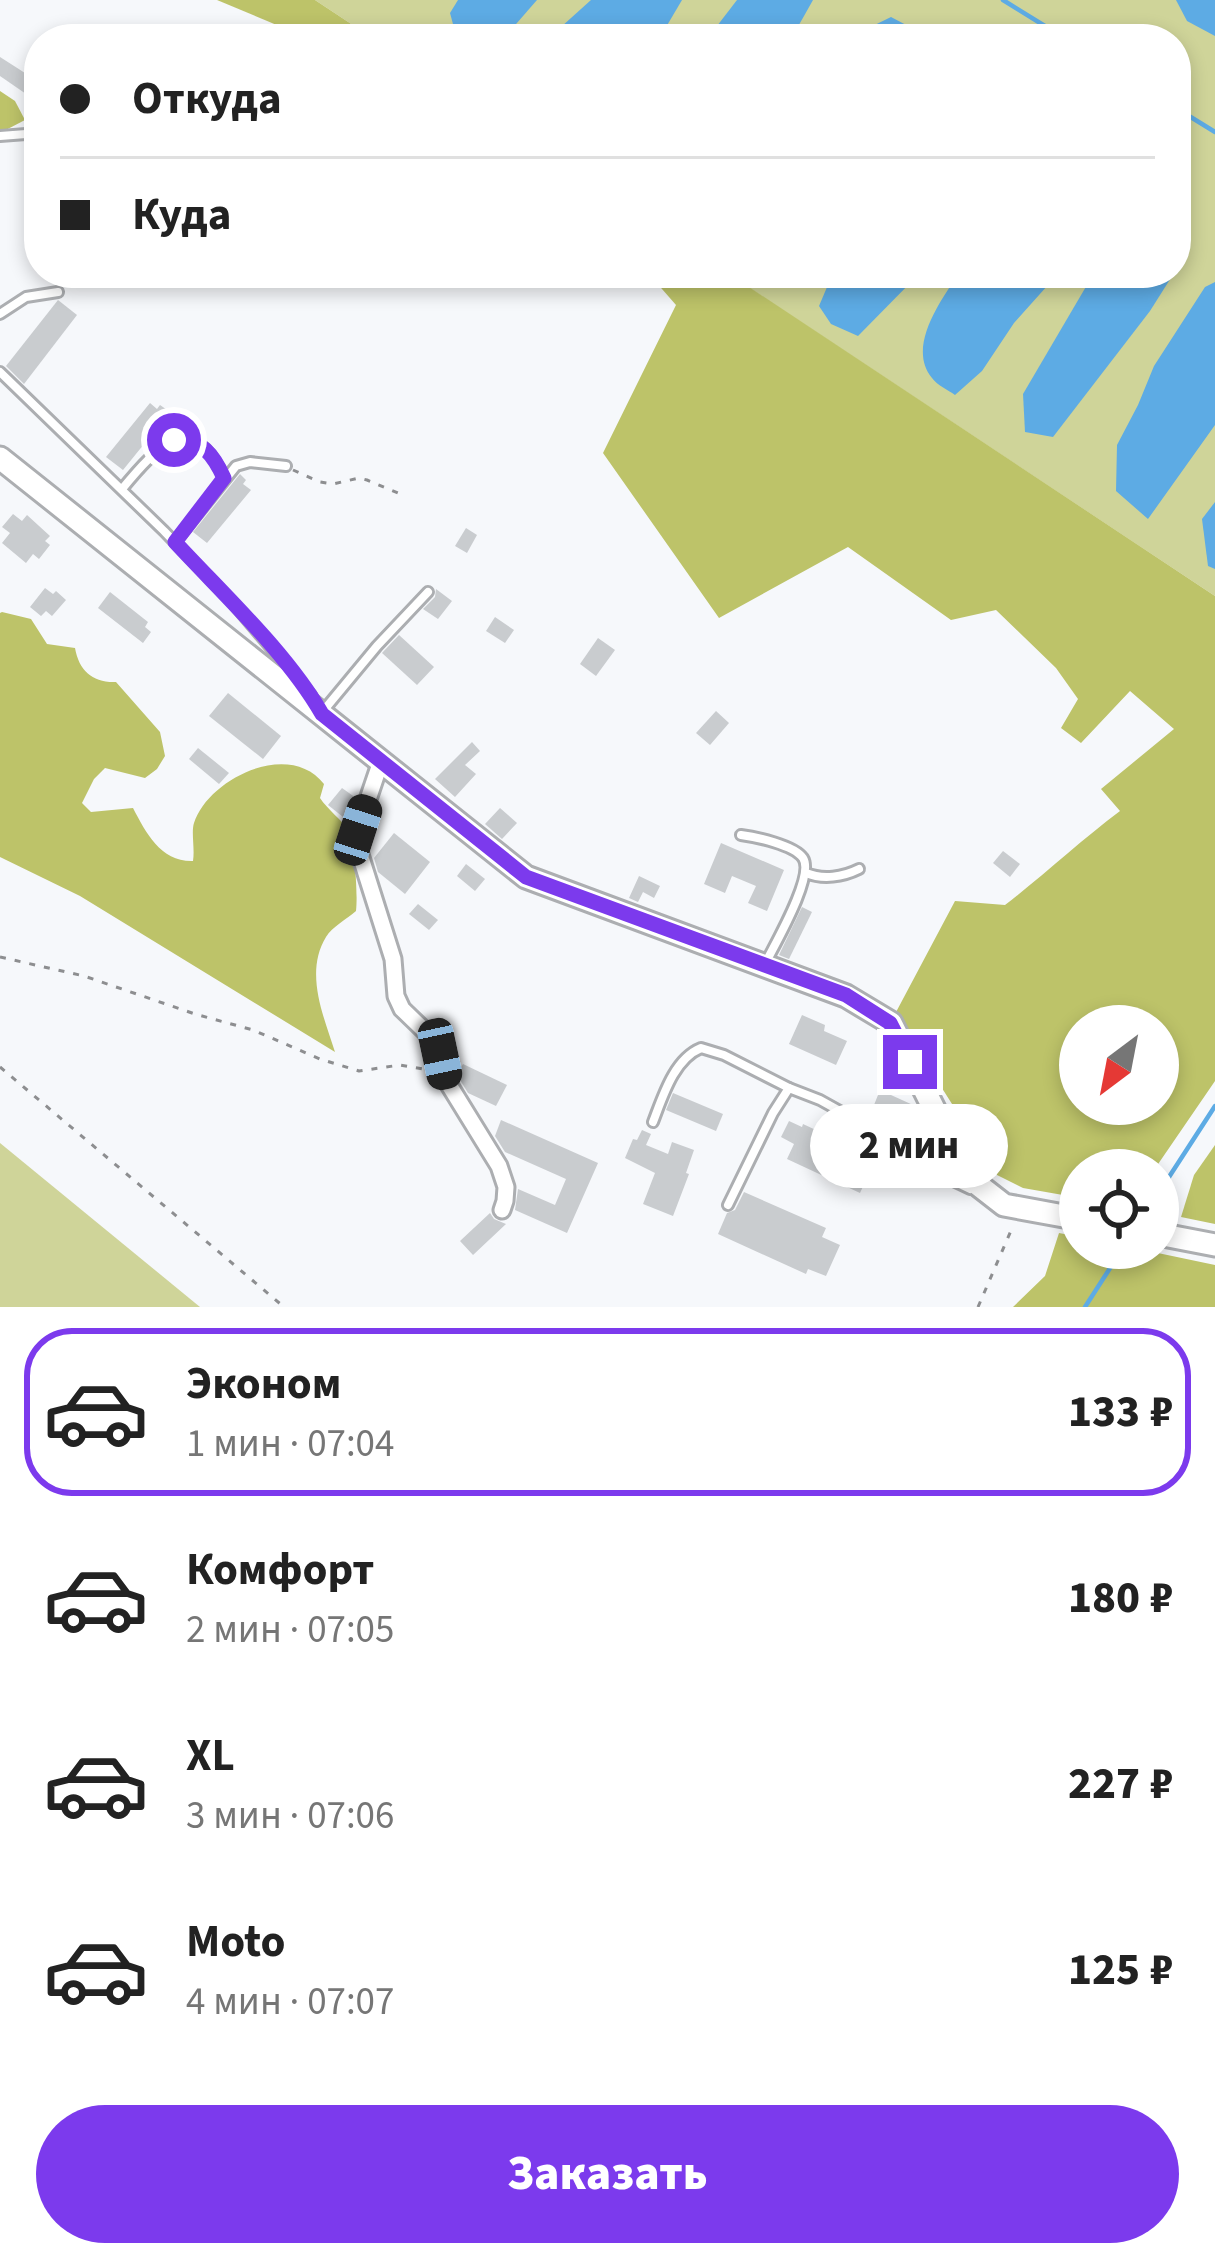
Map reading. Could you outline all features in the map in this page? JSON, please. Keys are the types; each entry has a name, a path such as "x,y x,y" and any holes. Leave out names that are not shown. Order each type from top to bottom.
{"street":[{"path":"0,458 526,877 846,995 890,1023 968,1177 1012,1206 1059,1215"},
{"path":"381,761 357,845 393,959 396,995 402,1009 430,1036 446,1080 499,1166 506,1187 502,1210"},
{"path":"1179,1238 1215,1245"}],"lane":[{"path":"0,314 26,297 58,292"},
{"path":"0,372 175,542 309,692 322,714 428,592"},
{"path":"122,489 160,447 188,438 204,447 224,478"},
{"path":"175,542 236,466 250,462 286,466"},
{"path":"741,835 796,852 802,856 806,873 764,965"},
{"path":"806,873 824,877 859,868"},
{"path":"653,1122 675,1072 688,1053 701,1048 820,1100 865,1125 903,1157 1012,1206"},
{"path":"728,1205 789,1088"}],"path":[{"path":"286,466 320,482 359,478 404,496"},
{"path":"0,956 84,976 253,1030 359,1071 400,1065 428,1070 446,1080"},
{"path":"0,1067 284,1307"},
{"path":"978,1307 1012,1206"}],"green space":[{"path":"217,0 315,0 351,24 274,24"},
{"path":"315,0 1215,0 1215,596 750,288 1191,288 1191,24 351,24"},
{"path":"0,91 15,101 24,121 0,133"},
{"path":"661,288 751,288 1215,596 1215,1081 1168,1149 1059,1149 1059,1194 1023,1188 997,1175 895,1014 955,901 1005,905 1120,811 1101,789 1174,729 1130,691 1081,743 1061,728 1078,699 1056,668 996,610 951,620 848,547 719,618 603,453 676,305"},
{"path":"2,612 31,619 47,644 75,648 88,674 116,682 160,732 165,756 157,769 145,778 105,768 82,803 91,812 133,808 149,836 172,857 193,861 193,827 202,807 232,779 271,765 291,765 309,771 324,784 320,798 347,829 356,882 356,911 329,933 317,965 318,995 335,1052 80,896 0,857"},
{"path":"0,1143 200,1307 0,1307"},
{"path":"1215,1145 1215,1224 1181,1217 1194,1175"},
{"path":"1059,1233 1059,1269 1179,1269 1179,1257 1215,1265 1215,1307 1013,1307 1045,1276"}],"water":[{"path":"458,0 537,0 516,24 453,24 450,13"},
{"path":"591,0 682,0 668,24 564,24"},
{"path":"737,0 813,0 799,24 719,24"},
{"path":"1176,0 1215,0 1215,36 1187,21"},
{"path":"891,17 904,24 877,24"},
{"path":"1215,282 1215,425 1148,519 1116,491 1117,445 1154,366 1205,287"},
{"path":"827,288 905,288 858,336 831,324 819,306"},
{"path":"949,288 1045,288 1014,323 982,371 955,395 932,378 923,352 929,324"},
{"path":"1085,288 1165,288 1053,437 1025,432 1023,394"},
{"path":"1215,502 1215,569 1208,566 1202,519"}],"building":[{"path":"0,57 24,72 24,93 0,76"},
{"path":"58,300 77,315 24,384 6,366"},
{"path":"150,403 170,412 123,470 106,457"},
{"path":"240,474 251,490 207,543 193,532"},
{"path":"13,514 22,521 27,515 50,536 45,541 50,545 39,559 33,554 26,563 2,543 10,533 2,527"},
{"path":"466,528 477,535 467,553 455,546"},
{"path":"45,588 66,600 52,616 46,611 41,616 30,607"},
{"path":"436,589 452,601 438,619 423,609"},
{"path":"110,592 148,622 145,627 151,632 143,643 98,608"},
{"path":"495,617 514,630 505,643 486,631"},
{"path":"399,635 434,667 417,685 382,653"},
{"path":"598,638 615,650 596,676 580,664"},
{"path":"228,693 281,736 263,759 209,716"},
{"path":"716,711 729,723 710,745 696,733"},
{"path":"472,742 480,751 465,765 476,774 455,797 435,779"},
{"path":"198,748 229,773 219,784 189,759"},
{"path":"342,788 356,798 343,817 328,805"},
{"path":"500,808 517,823 502,839 485,824"},
{"path":"394,833 430,862 405,894 378,872 374,858"},
{"path":"721,843 784,870 767,911 748,903 756,886 732,876 725,893 704,884"},
{"path":"1003,851 1020,864 1010,877 993,863"},
{"path":"466,864 485,879 475,891 457,876"},
{"path":"639,876 660,886 654,898 643,892 638,902 629,898"},
{"path":"418,904 438,920 429,930 409,914"},
{"path":"802,907 812,912 789,959 779,955"},
{"path":"802,1015 847,1041 836,1065 789,1044"},
{"path":"463,1064 507,1085 496,1106 468,1093 457,1075"},
{"path":"880,1090 913,1105 906,1120 921,1126 915,1139 887,1127 893,1114 874,1105"},
{"path":"673,1093 723,1114 716,1131 666,1110"},
{"path":"501,1120 598,1163 567,1233 515,1210 518,1189 555,1205 566,1179 505,1152 495,1136"},
{"path":"789,1121 876,1158 860,1193 787,1159 794,1144 781,1137"},
{"path":"642,1130 651,1134 646,1145 668,1154 672,1142 694,1150 673,1216 643,1204 655,1173 625,1158"},
{"path":"744,1192 826,1228 822,1237 840,1245 826,1276 808,1269 806,1274 718,1234"},
{"path":"490,1213 506,1224 473,1255 460,1241"}],"waterway":[{"path":"1003,0 1042,24"},
{"path":"1191,117 1215,132"},
{"path":"1179,1162 1215,1106"},
{"path":"1085,1307 1109,1269"}],"route":[{"path":"174,440 188,438 204,447 224,478 175,542 309,692 322,714 526,877 846,995 890,1023 910,1062"}]}
